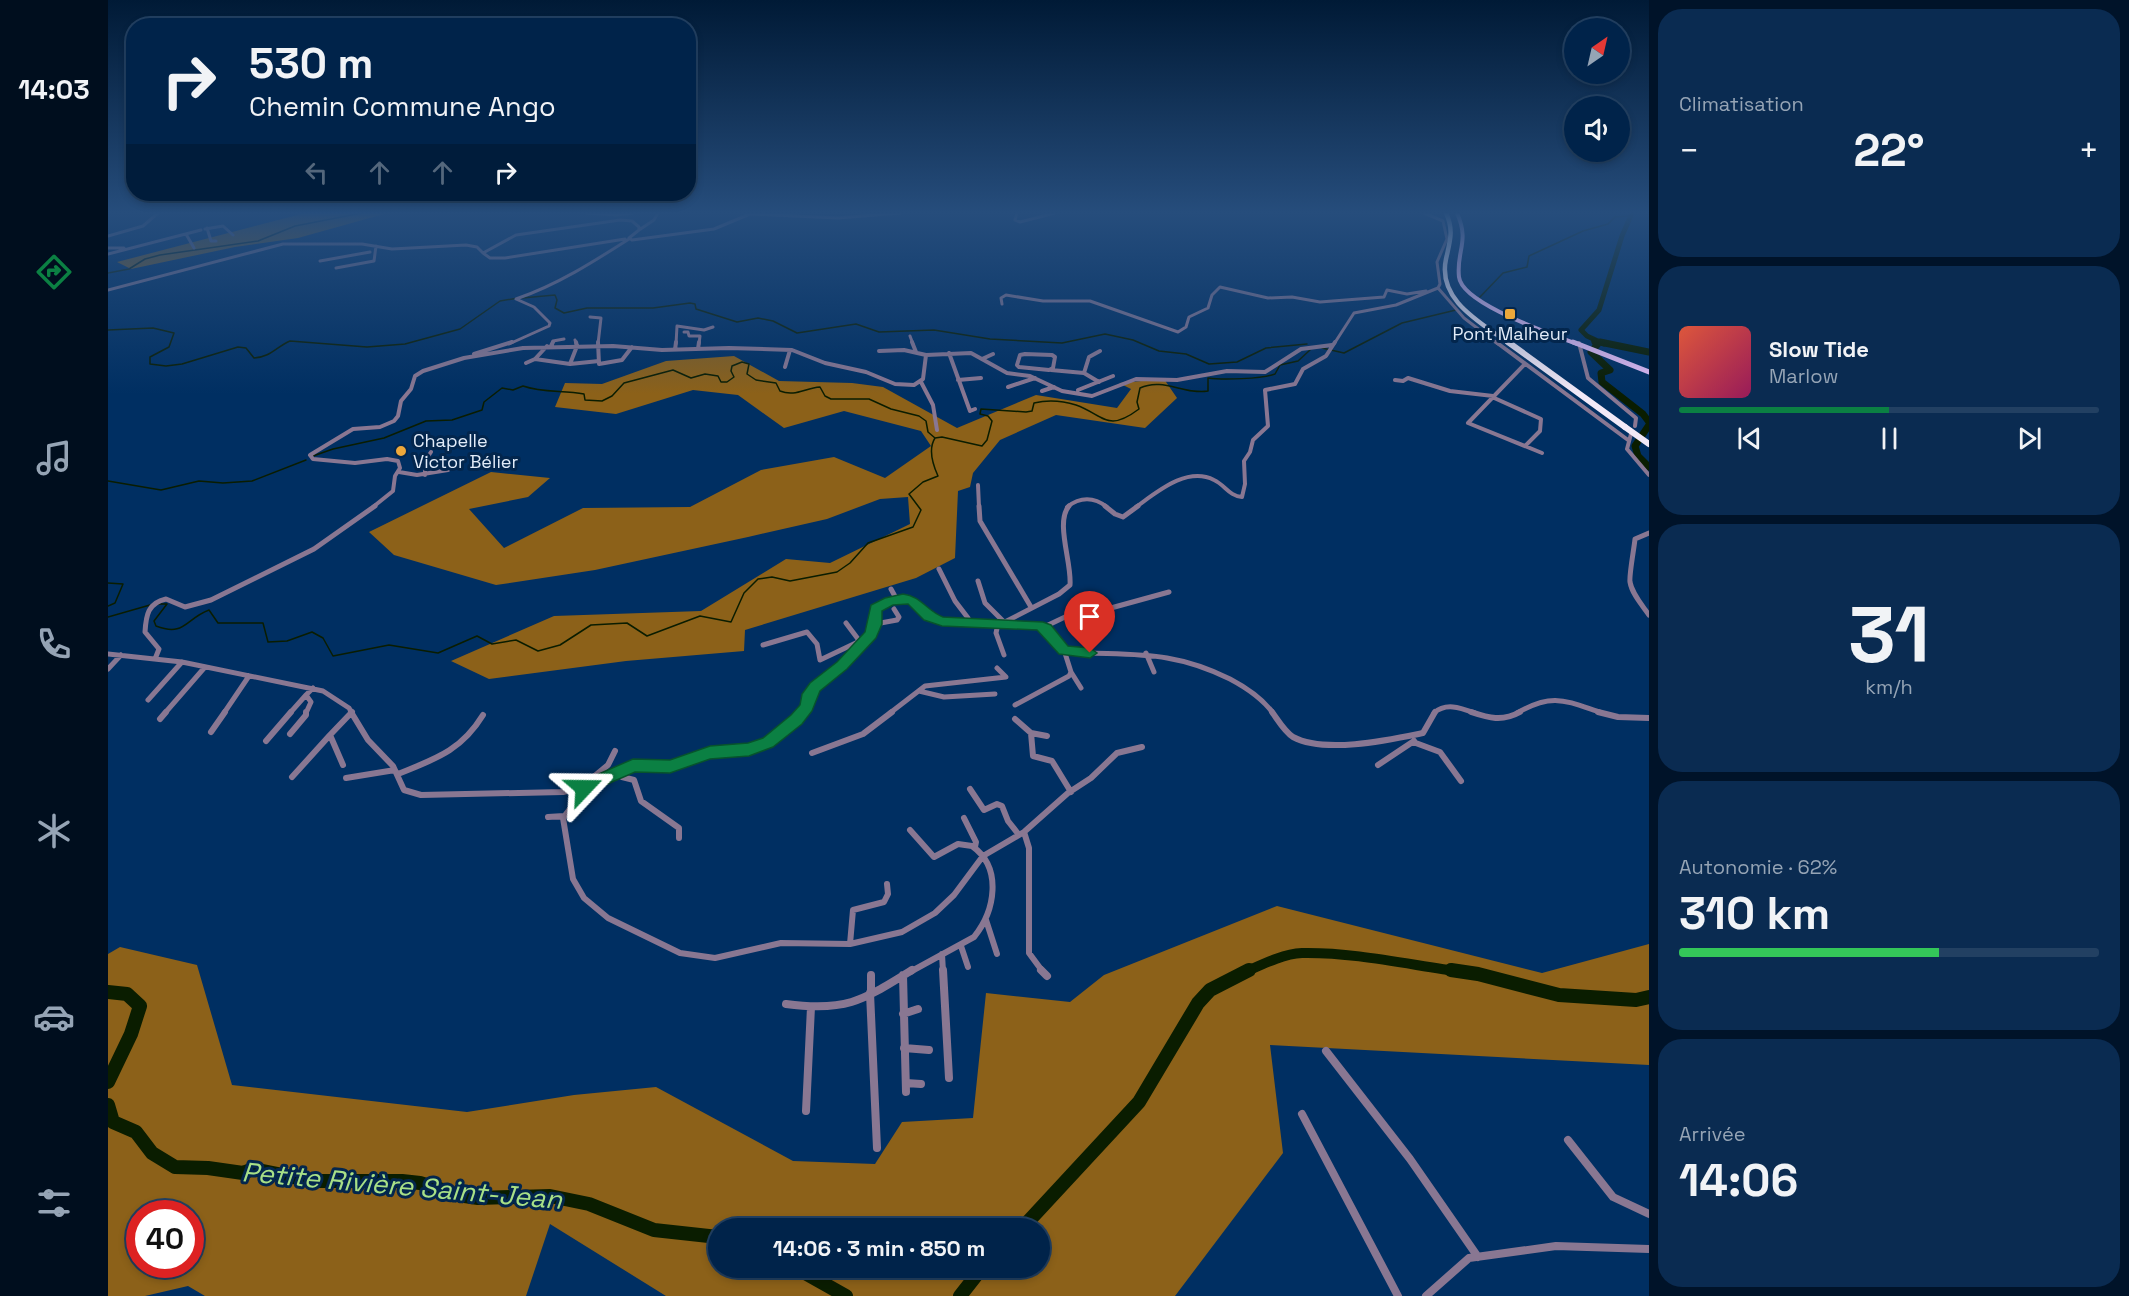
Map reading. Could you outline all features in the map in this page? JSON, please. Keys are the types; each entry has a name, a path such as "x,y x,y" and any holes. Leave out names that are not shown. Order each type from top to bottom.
{"highway":[{"path":"1446,273 1448,288 1464,310 1649,442"}],"main road":[{"path":"1459,273 1466,293 1500,311 1649,372"}],"street":[{"path":"108,290 169,273"},
{"path":"155,659 159,650 145,632 150,605 166,598 182,607 204,603 314,549 390,496 393,491 394,476 400,468 398,461 390,458 345,464 310,458 314,452 353,429 380,426 394,421 398,416 401,401 411,389 418,374 516,341 550,325 534,307 517,298 534,293 573,273"},
{"path":"1438,288 1440,284 1439,273"},
{"path":"1002,304 1001,298 1006,295 1043,301 1090,301 1178,332 1186,327 1189,318 1208,308 1212,295 1220,287 1268,298 1292,297 1320,302 1339,299 1376,299 1384,297 1387,290 1410,294 1430,291"},
{"path":"1004,655 996,633 1001,623 1059,594 1070,585 1072,572 1062,519 1066,510 1076,502 1089,499 1099,501 1116,515 1123,517 1150,497 1184,477 1196,475 1213,479 1232,495 1242,497 1246,473 1244,461 1250,452 1253,440 1264,431 1267,422 1264,391 1270,387 1295,384 1303,369 1324,359 1354,312 1396,305 1438,288"},
{"path":"1438,288 1464,318 1628,440"},
{"path":"591,317 601,318 598,370"},
{"path":"675,350 677,326 704,330 713,327"},
{"path":"684,332 688,332 689,336 700,336 698,349"},
{"path":"910,336 916,352"},
{"path":"526,363 535,358 553,341 564,339"},
{"path":"570,364 577,346 575,340"},
{"path":"1579,343 1588,378 1636,418 1630,427"},
{"path":"662,345 662,350"},
{"path":"464,358 483,358 513,350 549,346 632,347 662,350 790,350 825,363 867,372 896,384 914,385 921,382 925,374 926,355"},
{"path":"535,358 570,364 599,363 621,360 632,347"},
{"path":"879,351 916,352 926,355 971,353 1007,374 1028,375 1071,393 1092,396 1140,378 1177,380 1201,374 1237,371 1261,373 1305,347 1330,349"},
{"path":"510,355 513,350"},
{"path":"785,367 790,350"},
{"path":"1084,374 1089,358 1100,351"},
{"path":"949,353 970,411 975,409"},
{"path":"982,358 993,354"},
{"path":"1049,371 1055,357 1021,354 1017,367 1029,369 1049,371 1084,374 1099,382"},
{"path":"1081,356 1089,358"},
{"path":"1525,364 1493,396 1469,425 1542,453"},
{"path":"1028,375 1029,369"},
{"path":"1078,390 1113,375"},
{"path":"1008,387 1035,377"},
{"path":"958,380 981,378"},
{"path":"1395,380 1403,381 1408,378 1450,391 1493,396 1534,414 1541,419 1542,428 1537,436 1525,446"},
{"path":"921,382 927,388 939,423 937,430"},
{"path":"1042,391 1054,387"},
{"path":"1631,434 1627,449 1649,475"},
{"path":"425,475 425,461 431,452"},
{"path":"399,472 407,476 448,470"},
{"path":"978,485 980,521 1030,607"},
{"path":"1649,533 1635,539 1634,559 1629,579 1632,590 1649,615"},
{"path":"939,569 955,601 968,618 969,624"},
{"path":"978,581 985,603 1001,623"},
{"path":"891,589 897,600"},
{"path":"807,632 817,644 820,660 861,642 871,635 875,624 875,609 897,600 912,600 929,616 937,620 969,624 1001,623 1044,627 1065,617 1100,611 1169,592"},
{"path":"875,624 897,620 899,617 894,609"},
{"path":"846,622 861,642"},
{"path":"1044,627 1064,650 1071,672 1081,688"},
{"path":"763,645 815,628"},
{"path":"108,654 182,662 313,688 334,696 352,712 368,740 396,772 404,790 421,795 552,794 584,788 637,764 670,766 710,753 749,750 768,742 796,720 806,707 812,690 842,666 861,642"},
{"path":"1064,650 1090,653 1146,653 1169,656 1198,665 1246,689 1263,702 1286,730 1300,740 1369,742 1419,734"},
{"path":"1146,653 1154,672"},
{"path":"108,669 121,655"},
{"path":"148,700 182,662"},
{"path":"160,719 205,667"},
{"path":"812,753 863,734 929,684 1004,678 1005,674 997,668"},
{"path":"1015,705 1066,679 1071,672"},
{"path":"211,732 249,676"},
{"path":"266,741 313,688"},
{"path":"918,691 944,698 995,694"},
{"path":"290,734 306,715 311,702 306,695"},
{"path":"1378,765 1413,742 1427,729 1437,709 1449,706 1500,719 1520,714 1536,702 1549,699 1577,703 1611,716 1649,718"},
{"path":"292,777 352,712"},
{"path":"346,778 396,772 457,748 473,734 483,716"},
{"path":"1015,719 1031,733 1047,736"},
{"path":"1031,733 1033,756 1052,761 1071,792"},
{"path":"330,735 343,765"},
{"path":"1413,742 1440,752 1461,781"},
{"path":"615,751 608,765 584,788 564,816 563,826 573,879 584,898 608,918 671,949 692,956 715,958 781,944 850,944 902,932 928,918 954,895 983,856 1022,834 1091,778 1117,753 1142,747"},
{"path":"619,772 622,777 634,780 641,801 682,826 679,838"},
{"path":"970,789 983,809 986,810 997,804 1002,806 1008,821 1022,834 1029,848 1029,953 1035,964 1047,976"},
{"path":"548,817 564,816"},
{"path":"964,818 976,842 975,847"},
{"path":"786,1004 811,1007 843,1005 961,946 973,938 986,920 990,910 992,878 990,867 983,856 975,847 960,843 934,857 910,830"},
{"path":"850,944 851,913 858,908 884,902 888,894 887,884"},
{"path":"986,920 997,954"},
{"path":"961,946 968,967"},
{"path":"942,954 949,1078"},
{"path":"871,975 877,1148"},
{"path":"903,975 906,1088 921,1084"},
{"path":"806,1111 811,1007"},
{"path":"903,1014 918,1009"},
{"path":"904,1048 929,1050"},
{"path":"1326,1051 1410,1159 1478,1257"},
{"path":"1302,1114 1398,1296"},
{"path":"1569,1140 1613,1197 1649,1214"},
{"path":"1426,1296 1469,1258 1556,1246 1649,1249"}],"shaded area":[{"path":"734,356 779,381 852,383 883,387 957,428 1036,395 1117,408 1131,389 1119,383 1164,379 1177,398 1145,428 1056,415 1000,440 973,473 970,487 958,491 955,558 916,578 745,630 744,651 626,661 489,679 451,661 554,616 701,611 786,559 830,563 910,524 908,497 880,499 827,519 748,537 595,570 496,585 394,555 369,532 491,472 550,478 528,497 469,509 504,548 583,508 690,507 761,470 834,457 885,478 931,446 921,431 844,411 784,428 738,395 693,390 616,414 555,407 565,383 602,384 666,361"},
{"path":"1277,906 1542,973 1649,944 1649,1065 1270,1045 1283,1153 1175,1296 666,1296 550,1224 526,1296 205,1296 188,1286 145,1296 108,1296 108,954 120,947 197,965 232,1085 467,1112 574,1095 656,1087 793,1161 875,1164 902,1122 973,1118 986,993 1070,1002 1104,975"}],"waterway":[{"path":"1480,297 1503,273"},
{"path":"1604,344 1587,336 1581,330 1599,310 1610,273"},
{"path":"522,298 555,295 557,300 555,308 564,313 587,308 653,308 690,303 695,304 696,309 737,322 758,318 773,321 797,333 856,324 879,332 934,330 990,339 1062,343 1105,334 1133,340 1159,351 1186,354 1209,364 1237,362 1266,348 1307,344"},
{"path":"108,330 153,328 174,333 169,347 150,357 150,364 166,366 182,364 238,347 246,348 254,358 260,357 290,341 367,347 405,344 460,329 500,301 518,298"},
{"path":"1322,348 1344,353 1402,323 1456,310"},
{"name":"Petite Rivière Saint-Jean","path":"1593,339 1596,344"},
{"name":"Petite Rivière Saint-Jean","path":"1595,342 1597,345 1591,352 1610,370 1601,373 1602,382 1643,414 1649,422"},
{"path":"1600,342 1649,352"},
{"path":"935,438 942,437 982,446 987,440 992,421 988,416 980,414 981,409 1026,412 1032,411 1034,403 1044,401 1076,405 1106,420 1120,420 1139,409 1137,402 1140,388 1157,384 1190,391 1208,391 1208,378 1242,379 1275,374 1280,365 1298,361 1310,350"},
{"path":"313,456 333,449 384,438 426,421 452,420 482,410 484,402 502,388 513,390 523,386 538,390 584,394 585,400 602,401 612,396 624,383 673,370 691,378 705,374 718,376 721,382 727,382 734,377 731,371 732,366 742,362 749,364 747,374 756,380 776,383 780,391 785,393 820,387 825,396 831,399 869,399 891,409 919,416 926,421 928,432 935,438"},
{"name":"Petite Rivière Saint-Jean","path":"1649,425 1635,446 1638,456 1649,467"},
{"path":"158,604 167,604 154,621 156,626 166,629 179,628 209,610 218,623 263,623 268,642 287,641 312,632 323,638 333,656 389,645 438,653 477,636 492,644 516,640 538,651 560,645 591,625 627,623 647,636 700,616 731,622 744,593 758,579 772,577 790,581 837,572 850,563 868,543 913,527 921,510 909,494 923,482 938,476 932,452 935,438"},
{"path":"108,481 161,490 199,481 223,483 252,481 306,460"},
{"path":"108,583 123,584 115,603 108,606"},
{"path":"108,617 150,605"},
{"name":"Petite Rivière Saint-Jean","path":"1246,972 1280,957 1302,953 1322,953 1462,972"},
{"name":"Petite Rivière Saint-Jean","path":"1451,970 1478,974 1559,995 1636,1000 1649,997"},
{"name":"Petite Rivière Saint-Jean","path":"1031,1218 1139,1102 1198,1003 1210,990 1246,972"},
{"name":"Petite Rivière Saint-Jean","path":"108,992 127,994 140,1006 131,1034 108,1082"},
{"name":"Petite Rivière Saint-Jean","path":"108,1105 113,1122 136,1132 152,1153 175,1167 208,1168 243,1173 253,1169 313,1181 402,1181 420,1183 458,1195 478,1198 550,1196 589,1204 654,1230 708,1236"},
{"name":"Petite Rivière Saint-Jean","path":"814,1278 846,1296"},
{"name":"Petite Rivière Saint-Jean","path":"960,1296 974,1278"}],"place":[{"name":"Pont Malheur","path":"1510,314"},
{"name":"Chapelle Victor Bélier","path":"401,451"}],"route":[{"path":"584,788 633,765 670,766 682,764 710,753 749,750 762,746 796,720 806,707 809,694 815,687 842,666 871,635 875,624 875,609 890,602 903,599 912,600 933,619 942,621 1044,627 1061,649 1068,652 1090,653"}]}
